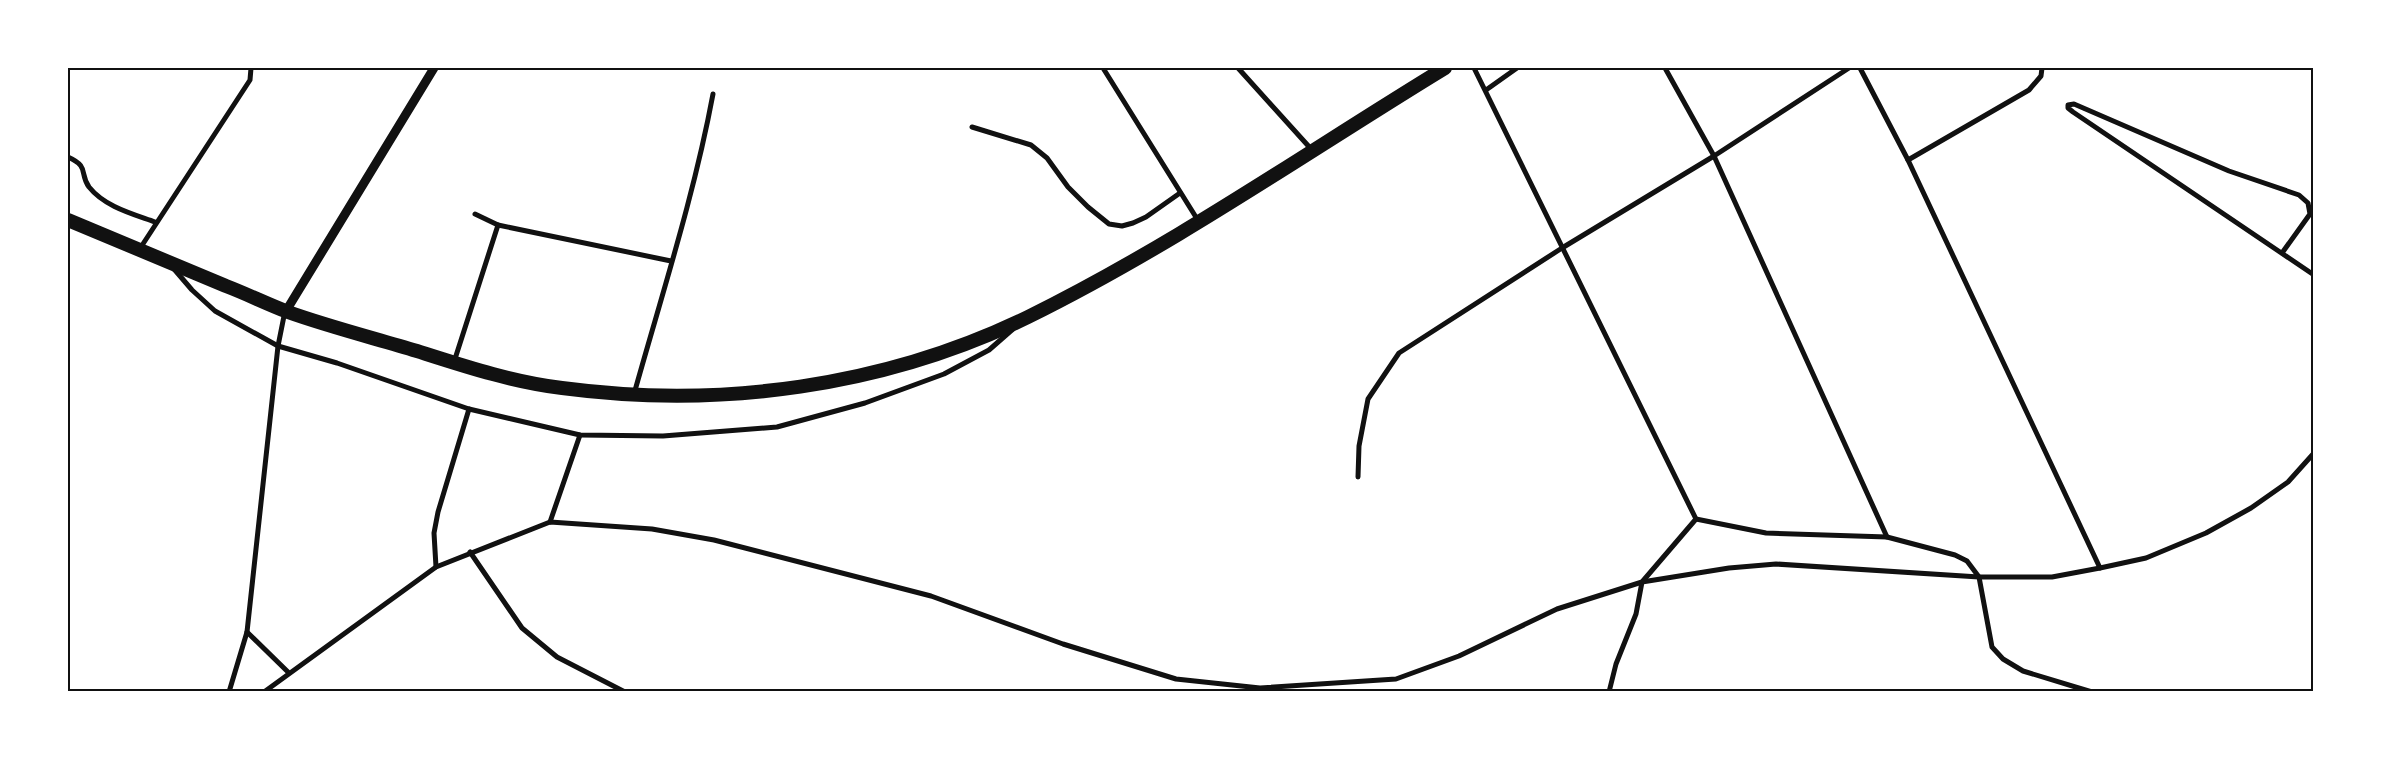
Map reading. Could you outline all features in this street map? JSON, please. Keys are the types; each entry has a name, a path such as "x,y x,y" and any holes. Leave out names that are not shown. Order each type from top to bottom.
{"highway":[{"path":"68,220 286,311 519,381 562,388 634,394 682,396 741,394 859,377 960,345 1025,318 1108,275 1199,222 1445,68"}],"street":[{"path":"139,250 155,222 250,80 251,68"},
{"path":"229,692 247,632 278,346 286,311 434,68"},
{"path":"1103,68 1199,222"},
{"path":"1238,68 1312,150"},
{"path":"1474,68 1696,519"},
{"path":"1486,90 1517,68"},
{"path":"1665,68 1714,156 1888,537"},
{"path":"1358,478 1360,446 1368,400 1399,353 1562,248 1714,156 1848,68"},
{"path":"1860,68 1908,160 2100,568"},
{"path":"1908,160 2029,90 2041,76 2042,68"},
{"path":"634,394 693,190 713,94"},
{"path":"2282,253 2310,214 2308,203 2299,195 2229,171 2074,104 2068,105 2068,108 2073,112 2282,253 2314,274"},
{"path":"972,127 1031,145 1047,158 1068,187 1088,208 1109,224 1122,226 1133,223 1146,217 1180,193"},
{"path":"68,157 77,161 85,172 89,187 109,205 155,222"},
{"path":"475,214 498,225 671,261"},
{"path":"454,362 498,225"},
{"path":"169,263 192,290 215,311 278,346 337,363 469,409 580,434 663,436 777,427 865,404 944,374 989,350 1025,318"},
{"path":"436,567 434,533 438,512 469,409"},
{"path":"550,522 580,434"},
{"path":"264,692 288,672 436,567 550,522 652,529 714,540 931,596 1063,644 1176,679 1260,688 1396,678 1459,656 1557,609 1642,582 1729,568 1776,564 1979,577 2052,577 2146,558 2206,533 2251,508 2288,482 2314,452"},
{"path":"1696,519 1766,533 1888,537 1955,555 1967,561 1979,577 1992,647 2003,659 2023,671 2092,692"},
{"path":"1609,692 1616,664 1636,614 1642,582 1696,519"},
{"path":"470,552 522,628 557,657 626,692"},
{"path":"247,632 288,672"}]}
